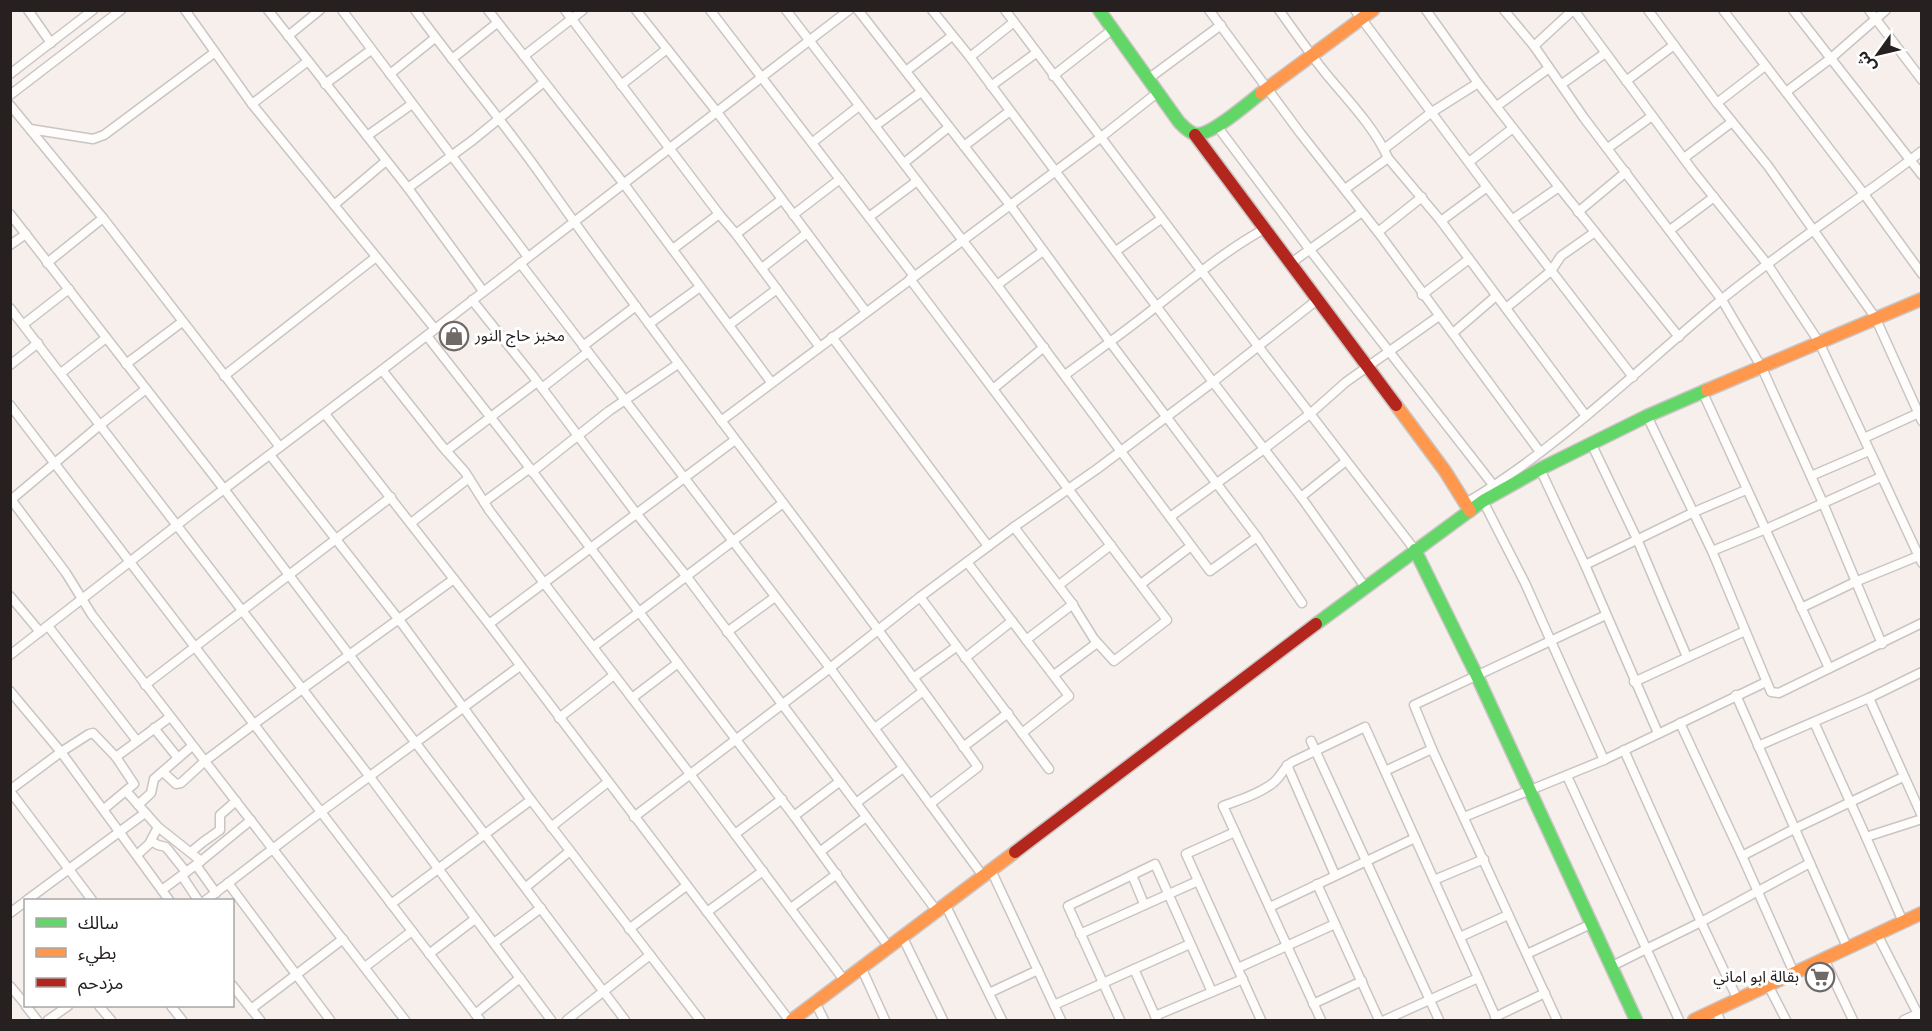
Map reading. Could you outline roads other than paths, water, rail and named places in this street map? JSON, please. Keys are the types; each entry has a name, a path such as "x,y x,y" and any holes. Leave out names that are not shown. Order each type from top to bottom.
{"street":[{"path":"28,10 51,43"},
{"path":"10,74 93,10"},
{"path":"10,95 121,10"},
{"path":"185,10 252,104 435,329"},
{"path":"268,10 387,161 483,291"},
{"path":"288,36 320,10"},
{"path":"342,10 528,257"},
{"path":"415,10 498,118 978,767 930,804"},
{"path":"488,10 624,184 771,382"},
{"path":"565,10 819,346"},
{"path":"524,56 583,10"},
{"path":"710,10 840,178 993,389 1167,620 1114,661 1097,643 1073,604 1014,527"},
{"path":"786,10 1044,347 1210,572 1257,537"},
{"path":"10,655 849,10"},
{"path":"858,10 1010,205 1257,537 1302,603"},
{"path":"932,10 992,86 1301,497 1365,587"},
{"path":"1005,10 1161,219 1416,550 1477,676 1636,1020"},
{"path":"1099,10 1179,122 1189,133 1195,135 1204,134 1217,126 1268,90 1358,15 1373,10"},
{"path":"1209,10 1378,232 1422,295 1453,333 1540,452"},
{"path":"1279,10 1311,56 1355,109 1403,178 1441,220 1586,416"},
{"path":"1426,10 1478,83 1558,187 1679,337"},
{"path":"1504,10 1534,46 1584,118 1722,300 1762,368 1823,503 1882,644"},
{"path":"1534,46 1574,10 1604,54 1768,265 1819,342 1920,558 1855,582 1801,608"},
{"path":"1648,10 1717,103 1768,166 1875,317 1920,415 1864,438"},
{"path":"1793,10 1922,175"},
{"path":"1869,10 1922,80"},
{"path":"1786,92 1830,59 1886,10"},
{"path":"639,12 717,112 866,312"},
{"path":"1726,12 1922,274"},
{"path":"1358,15 1633,377"},
{"path":"970,57 1014,22"},
{"path":"452,59 497,23"},
{"path":"1148,79 1221,25"},
{"path":"1053,76 1113,29"},
{"path":"906,71 952,36"},
{"path":"390,74 435,38"},
{"path":"1626,81 1674,45"},
{"path":"325,84 371,50"},
{"path":"621,85 667,50"},
{"path":"30,129 93,139 104,135 214,53"},
{"path":"992,86 1036,53"},
{"path":"1562,84 1604,54"},
{"path":"252,104 308,61"},
{"path":"1717,103 1765,66"},
{"path":"1497,106 1549,68"},
{"path":"408,189 452,157 544,82"},
{"path":"1384,149 1432,112 1478,83"},
{"path":"875,126 921,92"},
{"path":"721,421 1056,172 1157,93"},
{"path":"367,136 412,104"},
{"path":"10,105 103,218 280,447"},
{"path":"813,142 859,106"},
{"path":"964,146 1010,111"},
{"path":"1608,148 1652,116"},
{"path":"1684,158 1732,122"},
{"path":"1217,126 1310,250 1494,486"},
{"path":"904,163 949,127"},
{"path":"1469,162 1513,128"},
{"path":"1195,135 1445,471 1468,507"},
{"path":"325,414 489,624 790,1020 1416,550 1494,486 1586,416 1722,300 1814,229 1922,151"},
{"path":"1345,189 1388,158"},
{"path":"334,205 387,161"},
{"path":"1578,212 1626,172"},
{"path":"793,215 840,178"},
{"path":"869,217 917,181"},
{"path":"1441,220 1487,187"},
{"path":"1513,219 1558,187"},
{"path":"1378,232 1422,197"},
{"path":"1670,230 1714,197"},
{"path":"736,234 781,200"},
{"path":"1291,263 1362,212"},
{"path":"10,214 224,489 625,1020"},
{"path":"673,249 719,214"},
{"path":"47,263 103,218"},
{"path":"1116,251 1161,219"},
{"path":"1065,375 1202,270 1266,228"},
{"path":"1506,308 1551,271 1561,256 1595,232"},
{"path":"762,268 807,233"},
{"path":"10,245 26,234"},
{"path":"997,285 1043,251"},
{"path":"224,376 376,256"},
{"path":"1422,295 1469,260"},
{"path":"520,263 830,668 930,804 987,873 1038,970 1061,1020"},
{"path":"649,324 700,287"},
{"path":"24,324 69,289"},
{"path":"729,325 777,289"},
{"path":"1453,333 1496,296"},
{"path":"1468,507 1647,416 1875,317 1922,299"},
{"path":"472,300 687,577 866,818 940,907 1002,1020"},
{"path":"634,816 988,546 1213,382 1317,300"},
{"path":"446,451 491,417 540,385 636,306"},
{"path":"10,308 370,777 551,1020"},
{"path":"1170,517 1264,449 1338,389 1439,316"},
{"path":"126,364 182,322"},
{"path":"427,336 782,799 888,946"},
{"path":"832,337 988,546"},
{"path":"61,373 106,338"},
{"path":"10,365 38,343"},
{"path":"993,389 1044,347"},
{"path":"484,502 678,364"},
{"path":"382,370 469,478 543,584 764,871 844,980"},
{"path":"146,389 11,499 66,573 92,615 402,1017 391,1020"},
{"path":"1703,393 1829,668"},
{"path":"12,409 477,1017 520,978"},
{"path":"1647,416 1712,551 1771,692 1779,693 1922,623"},
{"path":"489,624 735,440"},
{"path":"1591,443 1637,539 1687,657"},
{"path":"1811,476 1869,451"},
{"path":"270,455 398,619 551,827 700,1020"},
{"path":"1301,497 1346,461"},
{"path":"1540,469 1585,565 1658,733"},
{"path":"1712,551 1881,477"},
{"path":"411,523 469,478"},
{"path":"1585,565 1694,512 1746,490"},
{"path":"145,685 391,497"},
{"path":"1483,501 1525,583 1604,760"},
{"path":"593,647 783,503"},
{"path":"1059,585 1111,544"},
{"path":"1141,584 1191,546"},
{"path":"967,562 1069,696 1022,733"},
{"path":"163,772 179,784 205,761 302,688 454,579"},
{"path":"10,596 40,632"},
{"path":"727,632 775,597"},
{"path":"920,597 1049,769"},
{"path":"1026,640 1073,604"},
{"path":"1557,1020 1414,705 1606,615"},
{"path":"965,658 1012,621"},
{"path":"48,626 137,741"},
{"path":"1635,682 1745,631"},
{"path":"1054,675 1097,643"},
{"path":"913,678 956,647"},
{"path":"632,698 678,663"},
{"path":"207,899 321,812 520,666"},
{"path":"1758,746 1869,698 1922,672"},
{"path":"559,718 614,675"},
{"path":"1464,816 1604,760 1766,682"},
{"path":"10,691 61,752 168,899"},
{"path":"875,728 922,692"},
{"path":"1736,695 1847,947"},
{"path":"1866,837 1922,818 1869,698"},
{"path":"963,747 1008,713"},
{"path":"116,757 170,717"},
{"path":"1814,722 1903,922"},
{"path":"1680,723 1794,973"},
{"path":"1321,1020 1223,807 1270,785 1278,779 1287,765 1365,727 1496,1019 1545,993"},
{"path":"154,728 178,758"},
{"path":"91,899 10,791 61,752 93,733 116,757 134,784 104,809"},
{"path":"1311,741 1439,1020"},
{"path":"138,805 151,793 154,779 192,746"},
{"path":"1384,771 1432,749"},
{"path":"1624,750 1738,1000"},
{"path":"1287,765 1335,875"},
{"path":"856,803 903,768"},
{"path":"1567,776 1679,1020"},
{"path":"1742,856 1903,777"},
{"path":"551,827 608,782"},
{"path":"794,816 840,782"},
{"path":"126,792 158,828 191,852 216,893"},
{"path":"735,834 782,799"},
{"path":"391,904 531,800"},
{"path":"191,852 220,830 220,817 236,801"},
{"path":"30,899 145,813"},
{"path":"821,851 866,818"},
{"path":"162,890 251,820"},
{"path":"137,855 151,841 158,828"},
{"path":"1235,832 1186,854 1261,1020"},
{"path":"1270,907 1415,838"},
{"path":"151,841 164,846 171,853 197,899"},
{"path":"200,844 209,855"},
{"path":"171,853 182,845"},
{"path":"526,887 570,851"},
{"path":"1434,880 1484,859"},
{"path":"1612,966 1701,922 1810,863"},
{"path":"1120,1020 1068,906 1155,864 1212,992"},
{"path":"707,912 764,871"},
{"path":"791,908 837,873"},
{"path":"1132,875 1144,904"},
{"path":"1080,934 1198,881"},
{"path":"228,883 330,1020"},
{"path":"1317,884 1379,1020"},
{"path":"629,929 686,885"},
{"path":"10,913 24,904"},
{"path":"494,943 541,908"},
{"path":"1694,1020 1718,1016 1738,1000 1922,913"},
{"path":"1460,937 1508,915"},
{"path":"429,954 475,919"},
{"path":"1238,969 1335,924"},
{"path":"1527,954 1591,924"},
{"path":"365,967 412,932"},
{"path":"1877,934 1920,1016 1904,1020"},
{"path":"902,936 942,1020"},
{"path":"251,1009 343,939"},
{"path":"1054,1005 1190,944"},
{"path":"567,1020 650,955"},
{"path":"1824,959 1853,1020"},
{"path":"861,967 885,1020"},
{"path":"1134,969 1156,1018 1243,979"},
{"path":"989,993 1038,970"},
{"path":"1384,1020 1478,978"},
{"path":"1313,1004 1362,981"},
{"path":"1768,985 1786,1020"},
{"path":"10,986 24,1003"},
{"path":"234,988 260,1020"},
{"path":"815,1002 824,1020"},
{"path":"27,1007 37,1020"},
{"path":"48,1020 65,1007"},
{"path":"101,1007 111,1020"},
{"path":"172,1007 182,1020"}],"place":[{"name":"مخبز حاج النور","path":"454,336"},
{"name":"بقالة ابو اماني","path":"1820,977"}]}
